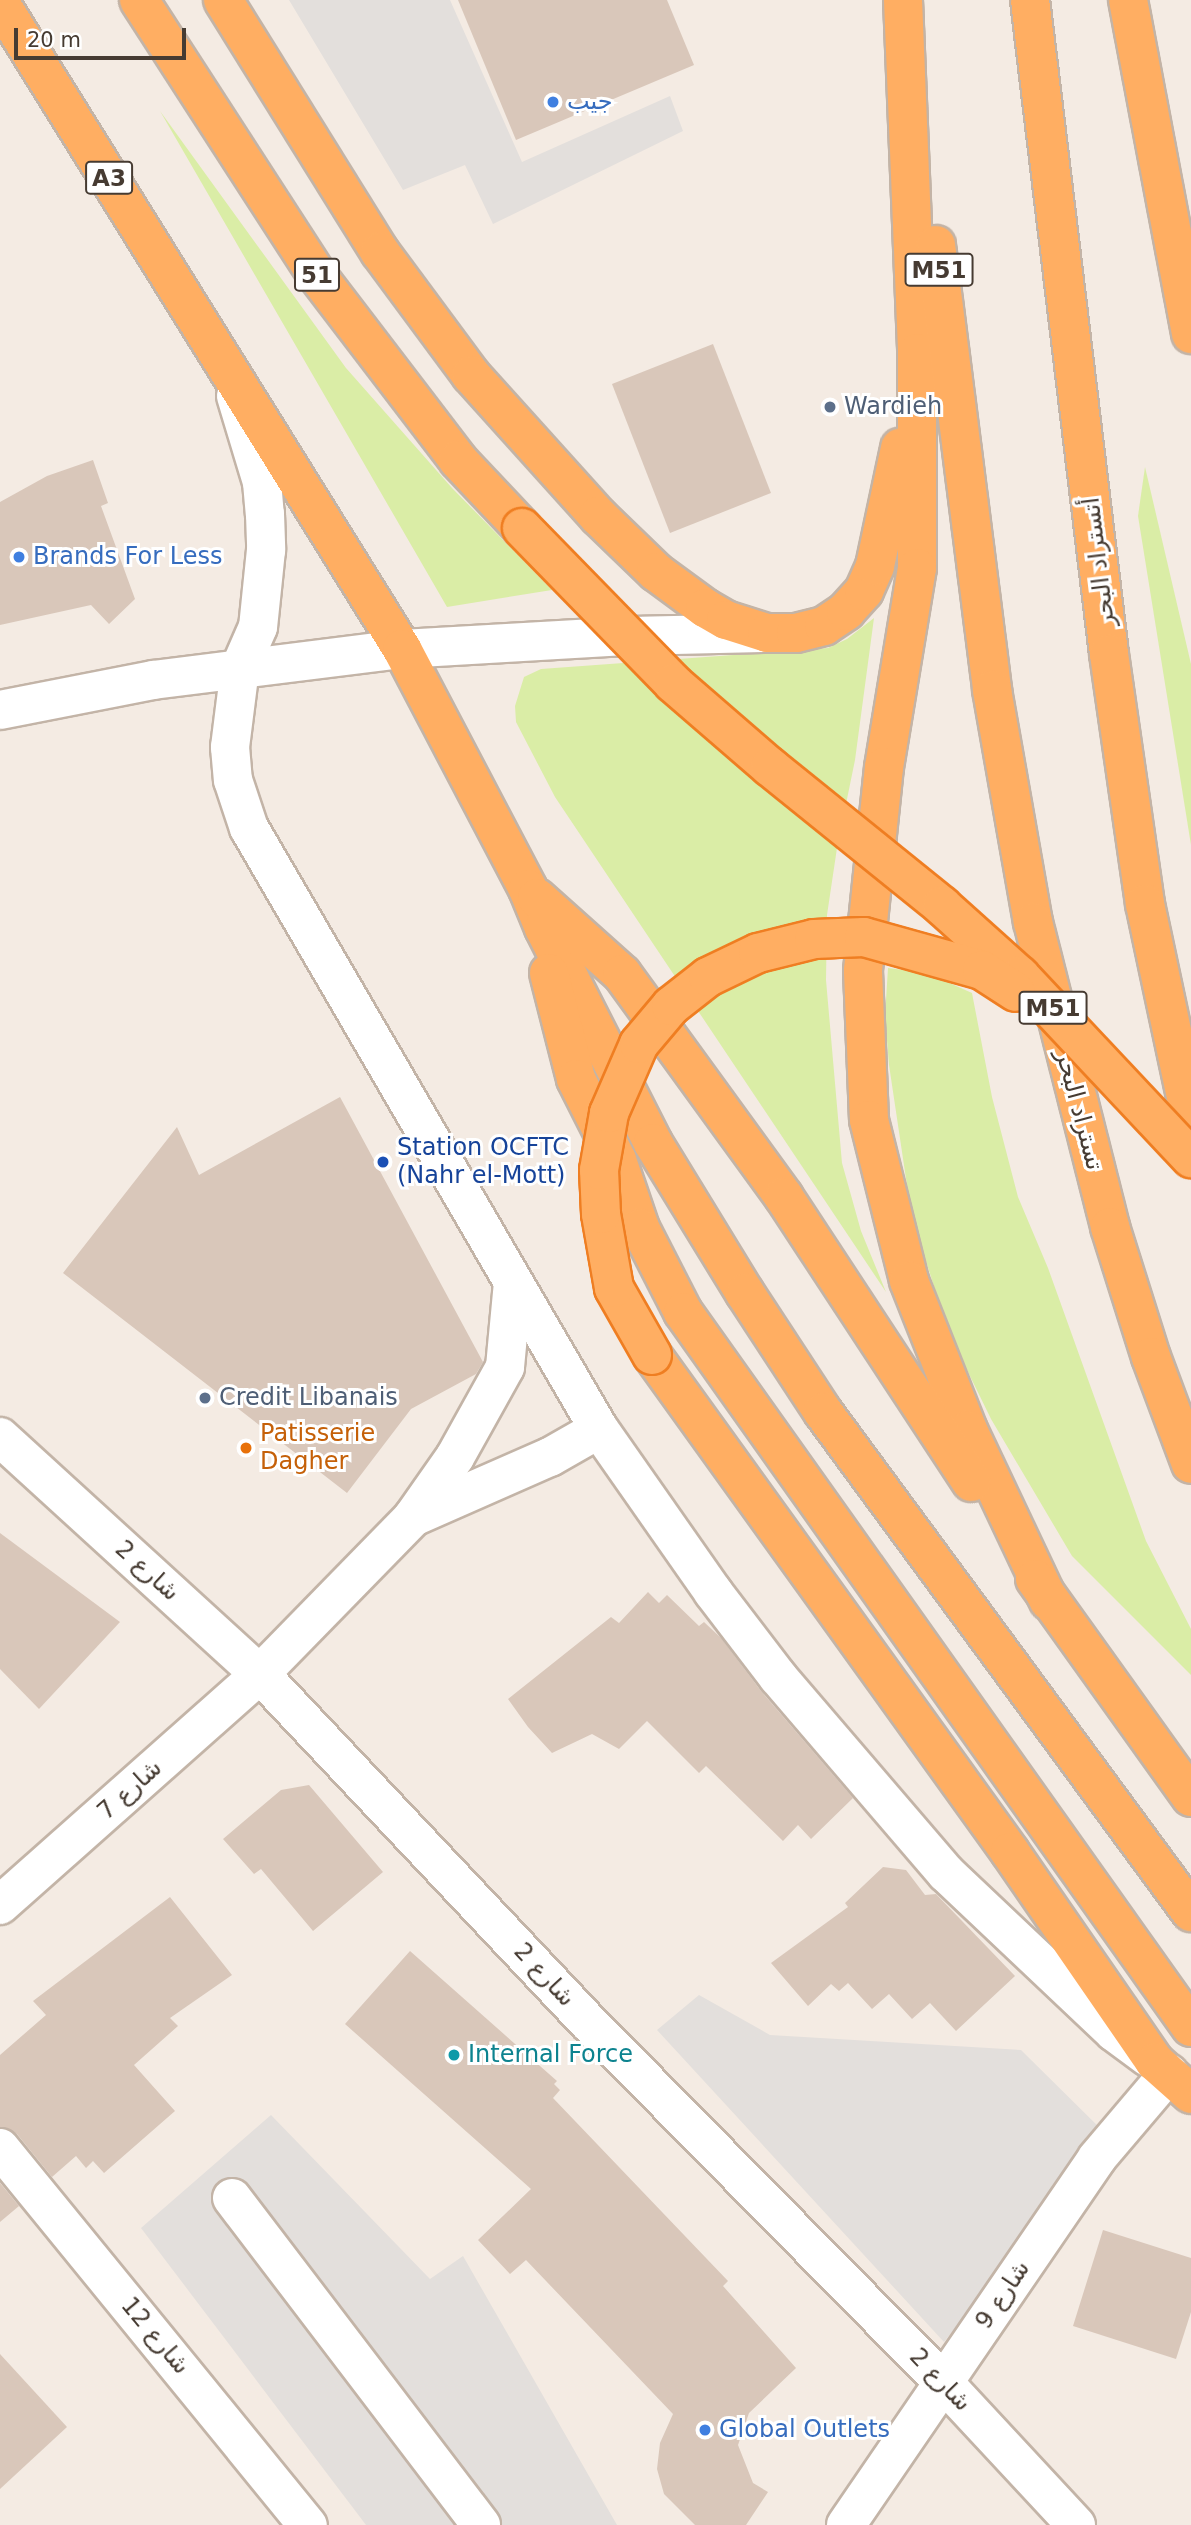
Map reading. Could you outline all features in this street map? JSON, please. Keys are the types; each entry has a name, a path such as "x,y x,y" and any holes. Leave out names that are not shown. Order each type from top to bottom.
{"highway":[{"name":"51","path":"139,0 316,274 458,460 673,683 982,941 1059,1020"},
{"path":"223,0 374,242 471,375 598,516 656,572 715,614 768,633 796,633 824,626 846,611 864,591 885,530 917,353"},
{"path":"904,0 917,353 917,568 884,767 863,971 869,1120 914,1293 968,1430 1049,1601"},
{"name":"تستراد البحر","path":"904,0 992,690 1036,935 1110,1227 1151,1357 1191,1464"},
{"name":"أتستراد البحر","path":"1030,0 1110,654 1141,877 1165,1009 1191,1120"},
{"path":"1128,0 1191,334"},
{"name":"A3","path":"0,4 219,353"},
{"path":"219,353 402,649 528,889 544,928 653,1143 745,1293 823,1412 1191,1912"},
{"path":"528,889 630,985 784,1197 1049,1601 1191,1797"},
{"path":"528,889 576,1079 617,1160 640,1228 683,1311 1191,2027"},
{"path":"1172,2076 652,1355 614,1288 601,1214 599,1170 609,1113 639,1044 671,1006 708,977 758,953 814,939 864,937 982,970 1059,1020 1191,1158"}],"street":[{"path":"219,353 245,421 262,482 265,514 266,550 258,627 240,668 230,747 233,780 249,828 599,1429 650,1505 778,1676 946,1873 1114,2032 1172,2076"},
{"path":"0,710 153,680 402,649 630,636 768,633"},
{"path":"414,1517 455,1457 505,1367 513,1282"},
{"path":"414,1517 550,1457 599,1429"},
{"name":"شارع 2","path":"0,1437 260,1674 587,2021 944,2383 1076,2525"},
{"name":"شارع 7","path":"0,1905 260,1674 414,1517"},
{"name":"شارع 9","path":"846,2525 1097,2158 1172,2076"},
{"name":"شارع 12","path":"0,2148 308,2525"},
{"path":"232,2198 481,2525"}],"green space":[{"path":"160,111 346,368 452,488 552,590 447,607"},
{"path":"1145,467 1191,664 1191,845 1138,516"},
{"path":"874,618 855,760 827,915 826,980 842,1163 861,1231 886,1292 555,797 516,722 515,706 524,677 541,669 828,648 847,639"},
{"path":"888,968 927,973 972,993 992,1097 1018,1197 1048,1268 1146,1541 1191,1629 1191,1675 1072,1556 991,1419 949,1333 923,1252 908,1192 889,1065 885,1016"}],"shaded area":[{"path":"289,0 450,0 522,162 670,96 683,131 493,224 465,165 403,190"},
{"path":"699,1995 770,2035 1021,2050 1108,2136 944,2342 657,2030"},
{"path":"271,2115 430,2279 463,2256 617,2525 366,2525 141,2228"}],"building":[{"name":"جيب","path":"458,0 667,0 694,65 516,140"},
{"path":"713,344 771,493 670,533 612,384"},
{"path":"93,460 108,503 101,506 135,599 109,624 91,605 0,625 0,502 47,476"},
{"path":"340,1097 483,1362 476,1374 411,1409 347,1493 63,1273 177,1127 199,1175"},
{"path":"0,1533 120,1622 39,1709 0,1669"},
{"path":"648,1592 659,1603 667,1595 699,1626 704,1622 721,1638 761,1691 853,1798 811,1839 798,1825 783,1841 706,1766 699,1773 647,1721 619,1749 592,1734 552,1753 528,1727 508,1699 611,1617 619,1623"},
{"path":"309,1785 383,1872 313,1931 261,1869 254,1874 223,1839 281,1790"},
{"path":"883,1867 906,1870 925,1895 936,1894 1015,1976 956,2031 930,2003 912,2019 889,1994 872,2009 848,1983 839,1991 831,1984 808,2006 771,1963 848,1907 845,1903"},
{"path":"170,1897 232,1975 170,2018 178,2026 134,2065 175,2111 104,2173 93,2161 86,2168 76,2156 52,2177 17,2134 0,2127 0,2055 46,2015 33,2001"},
{"path":"410,1951 557,2081 554,2084 560,2090 553,2098 728,2281 723,2286 796,2368 749,2413 738,2445 753,2483 768,2492 746,2525 695,2525 664,2494 657,2469 660,2443 673,2414 526,2260 510,2274 478,2240 531,2189 345,2024"},
{"path":"0,2183 19,2206 0,2222"},
{"path":"1103,2230 1191,2258 1191,2312 1176,2359 1073,2326"},
{"path":"0,2354 67,2427 0,2489"}],"place":[{"name":"جيب","path":"553,102"},
{"name":"Wardieh","path":"830,407"},
{"name":"Brands For Less","path":"19,557"},
{"name":"Station OCFTC (Nahr el-Mott)","path":"383,1162"},
{"name":"Credit Libanais","path":"205,1398"},
{"name":"Patisserie Dagher","path":"246,1448"},
{"name":"Internal Force","path":"454,2055"},
{"name":"Global Outlets","path":"705,2430"}]}
